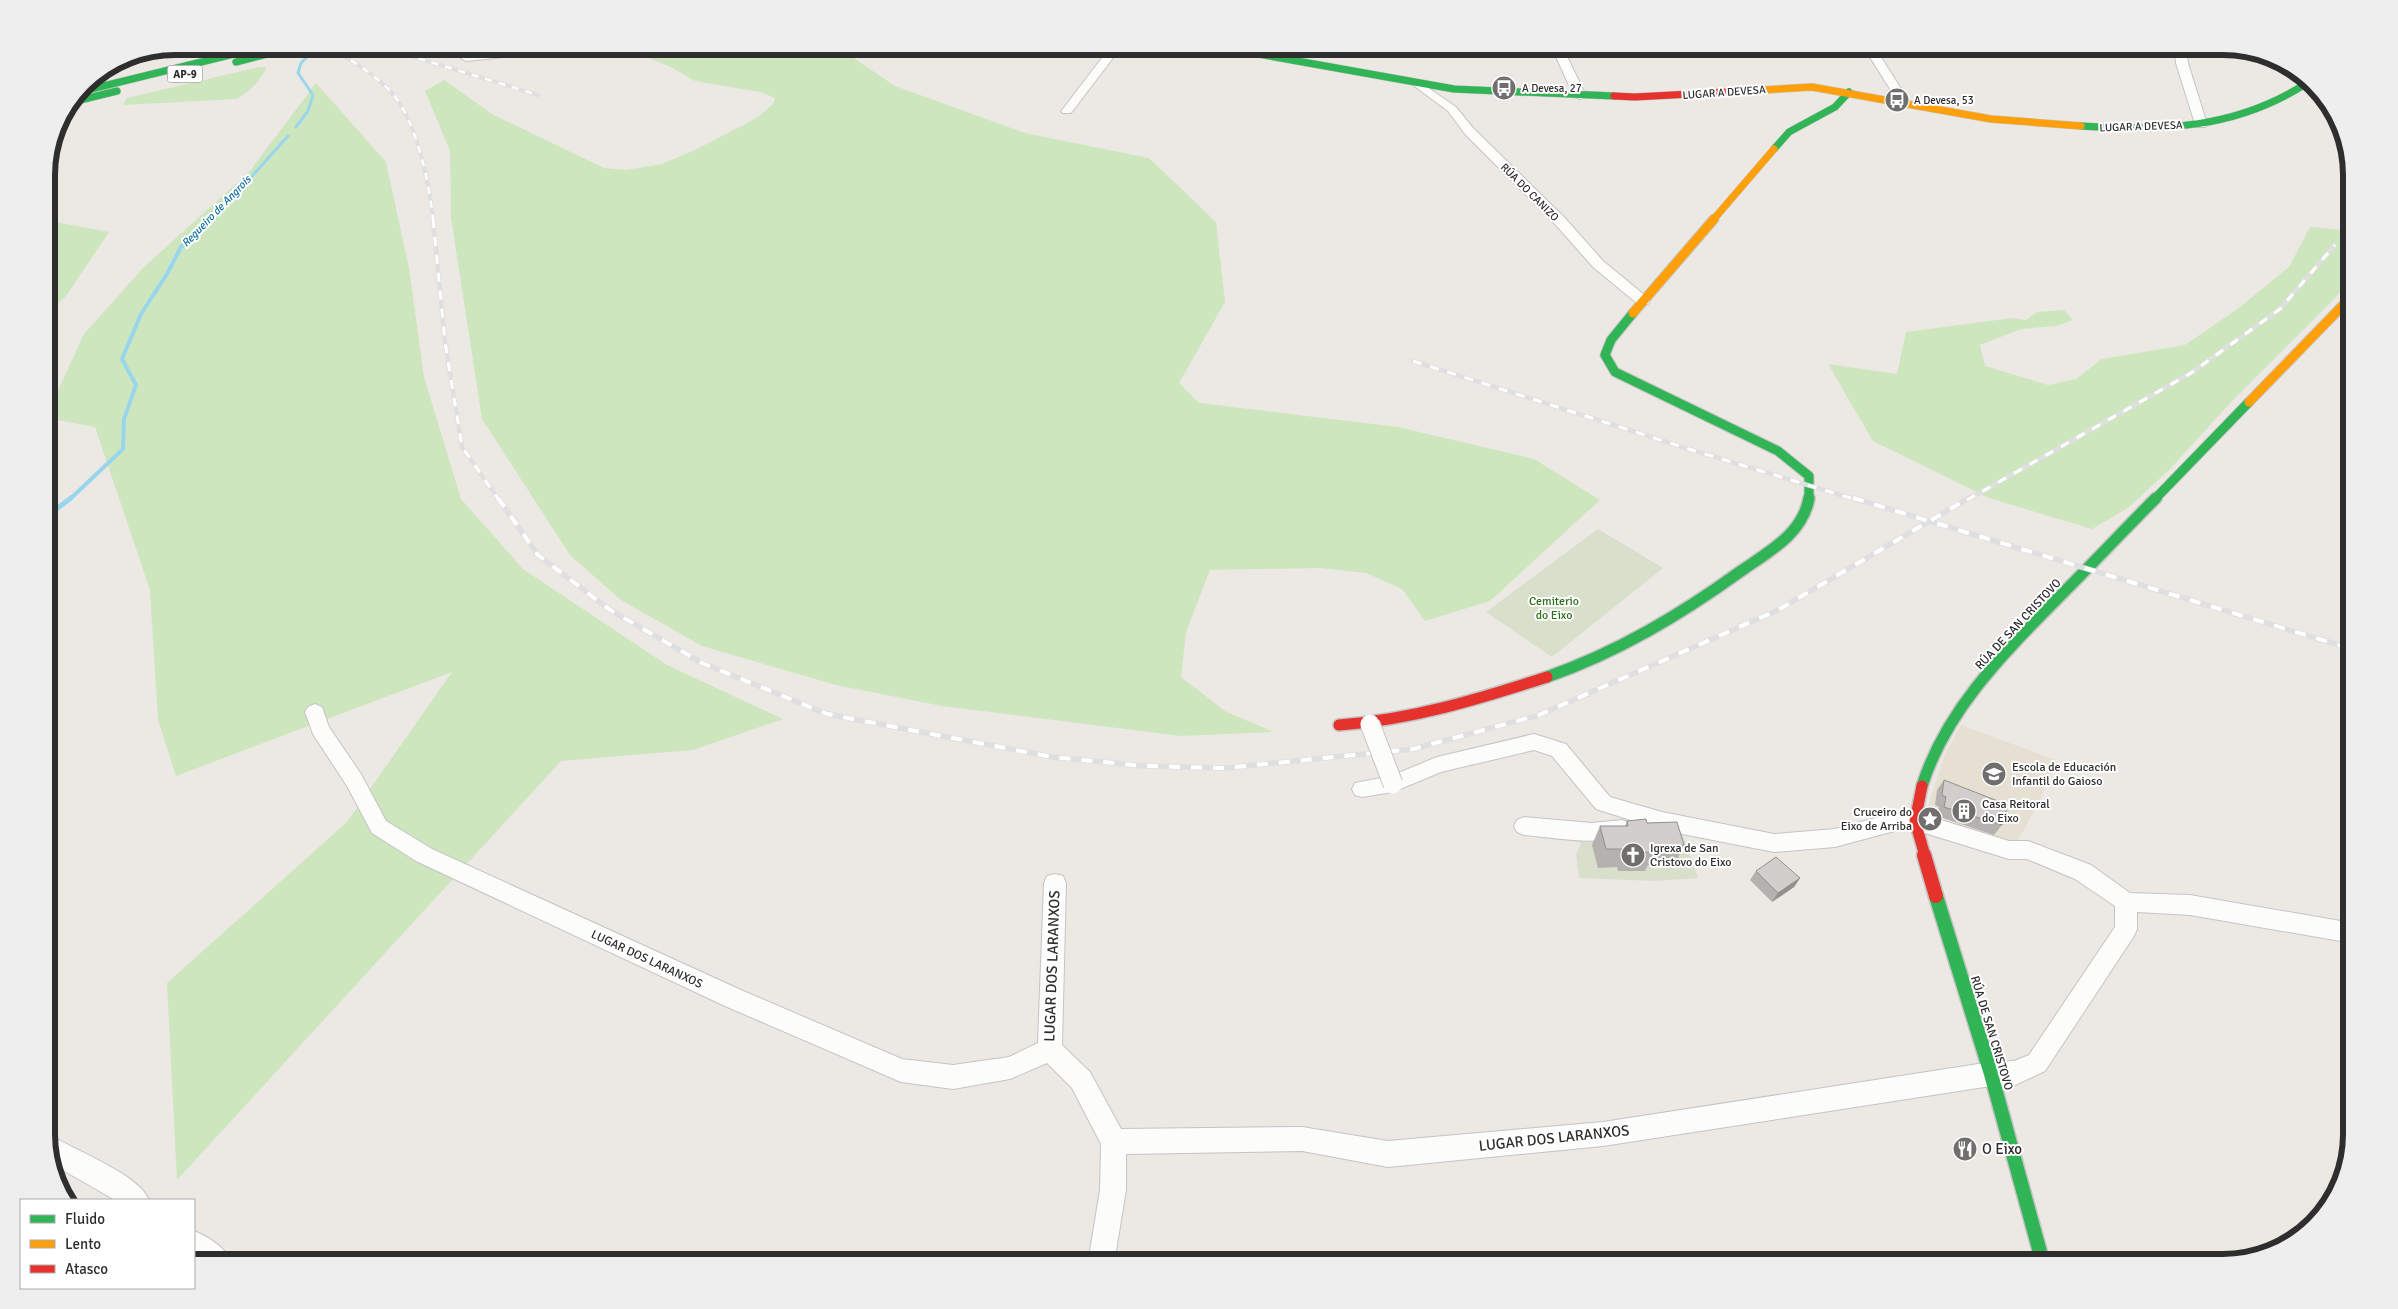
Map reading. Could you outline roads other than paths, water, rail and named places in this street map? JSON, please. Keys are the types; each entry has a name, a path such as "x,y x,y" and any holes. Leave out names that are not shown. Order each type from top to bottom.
{"main road":[{"path":"101,81 207,55"},
{"name":"AP-9","path":"91,89 230,55"},
{"name":"AP-9","path":"82,100 263,55"},
{"name":"LUGAR A DEVESA","path":"1261,55 1417,84 1470,90 1580,96 1648,97 1799,86 1849,92 1991,119 2088,128 2132,129 2201,124 2235,118 2275,103 2303,86"},
{"path":"1339,725 1370,724 1479,700 1569,670 1635,642 1692,607 1769,551 1798,525 1811,500 1809,476 1778,451 1614,372 1605,355 1612,340 1643,301 1789,132 1834,107 1849,92"},
{"name":"RÚA DE SAN CRISTOVO","path":"2041,1254 1991,1074 1931,881 1915,821 1925,770 1951,721 1996,665 2343,305"}],"street":[{"path":"461,55 466,58 504,56"},
{"path":"1067,111 1110,55"},
{"path":"1560,55 1580,96"},
{"path":"1874,55 1904,103"},
{"path":"2182,55 2182,63 2201,124"},
{"name":"RÚA DO CANIZO","path":"1417,84 1424,91 1452,109 1469,131 1560,221 1598,264 1643,301"},
{"name":"LUGAR DOS LARANXOS","path":"315,712 320,729 354,780 379,827 424,856 610,942 733,998 901,1070 954,1077 1010,1068 1050,1050"},
{"path":"1370,724 1393,784"},
{"path":"1362,789 1393,784 1437,765 1534,742 1559,750 1603,803 1662,821 1774,843 1836,838 1898,822 1915,821 2008,850 2028,850 2083,872 2126,902 2190,905 2343,931"},
{"path":"1524,826 1592,832 1646,827 1662,821"},
{"name":"LUGAR DOS LARANXOS","path":"1055,882 1050,1050 1081,1080 1114,1142 1113,1190 1102,1254"},
{"path":"1991,1074 2015,1073 2036,1063 2126,929 2126,902"},
{"name":"LUGAR DOS LARANXOS","path":"1114,1142 1302,1139 1388,1154 1603,1134 1991,1074"},
{"path":"56,1152 117,1186 135,1199"},
{"path":"195,1245 207,1254"}],"waterway":[{"name":"Regueiro de Angrois","path":"296,127 308,111 313,95 298,73 301,63 309,55"},
{"name":"Regueiro de Angrois","path":"208,220 245,184 288,136"},
{"name":"Regueiro de Angrois","path":"69,500 123,449 124,419 136,385 122,359 141,314 167,274 181,247 210,219"},
{"name":"Regueiro de Angrois","path":"55,510 71,498"}],"railway":[{"path":"342,55 378,79 401,105 415,136 429,189 433,220"},
{"path":"407,55 538,95"},
{"path":"433,219 445,342 462,447 499,500"},
{"path":"1967,500 2191,373 2280,309 2335,245"},
{"path":"1413,361 1692,450 1857,500"},
{"path":"498,498 538,555 610,610 702,663 827,714 1052,757 1144,766 1226,768 1413,749 1539,715 1778,610 1930,521"},
{"path":"1853,498 1930,521"},
{"path":"1930,521 1969,498"},
{"path":"1930,521 2343,646"}],"place":[{"name":"A Devesa, 27","path":"1504,88"},
{"name":"A Devesa, 53","path":"1897,100"},
{"name":"Escola de Educación Infantil do Gaioso","path":"1994,774"},
{"name":"Casa Reitoral do Eixo","path":"1964,811"},
{"name":"Cruceiro do Eixo de Arriba","path":"1930,819"},
{"name":"Igrexa de San Cristovo do Eixo","path":"1633,855"},
{"name":"O Eixo","path":"1965,1149"}],"park label":[{"name":"Cemiterio do Eixo","path":"1554,608"}]}
